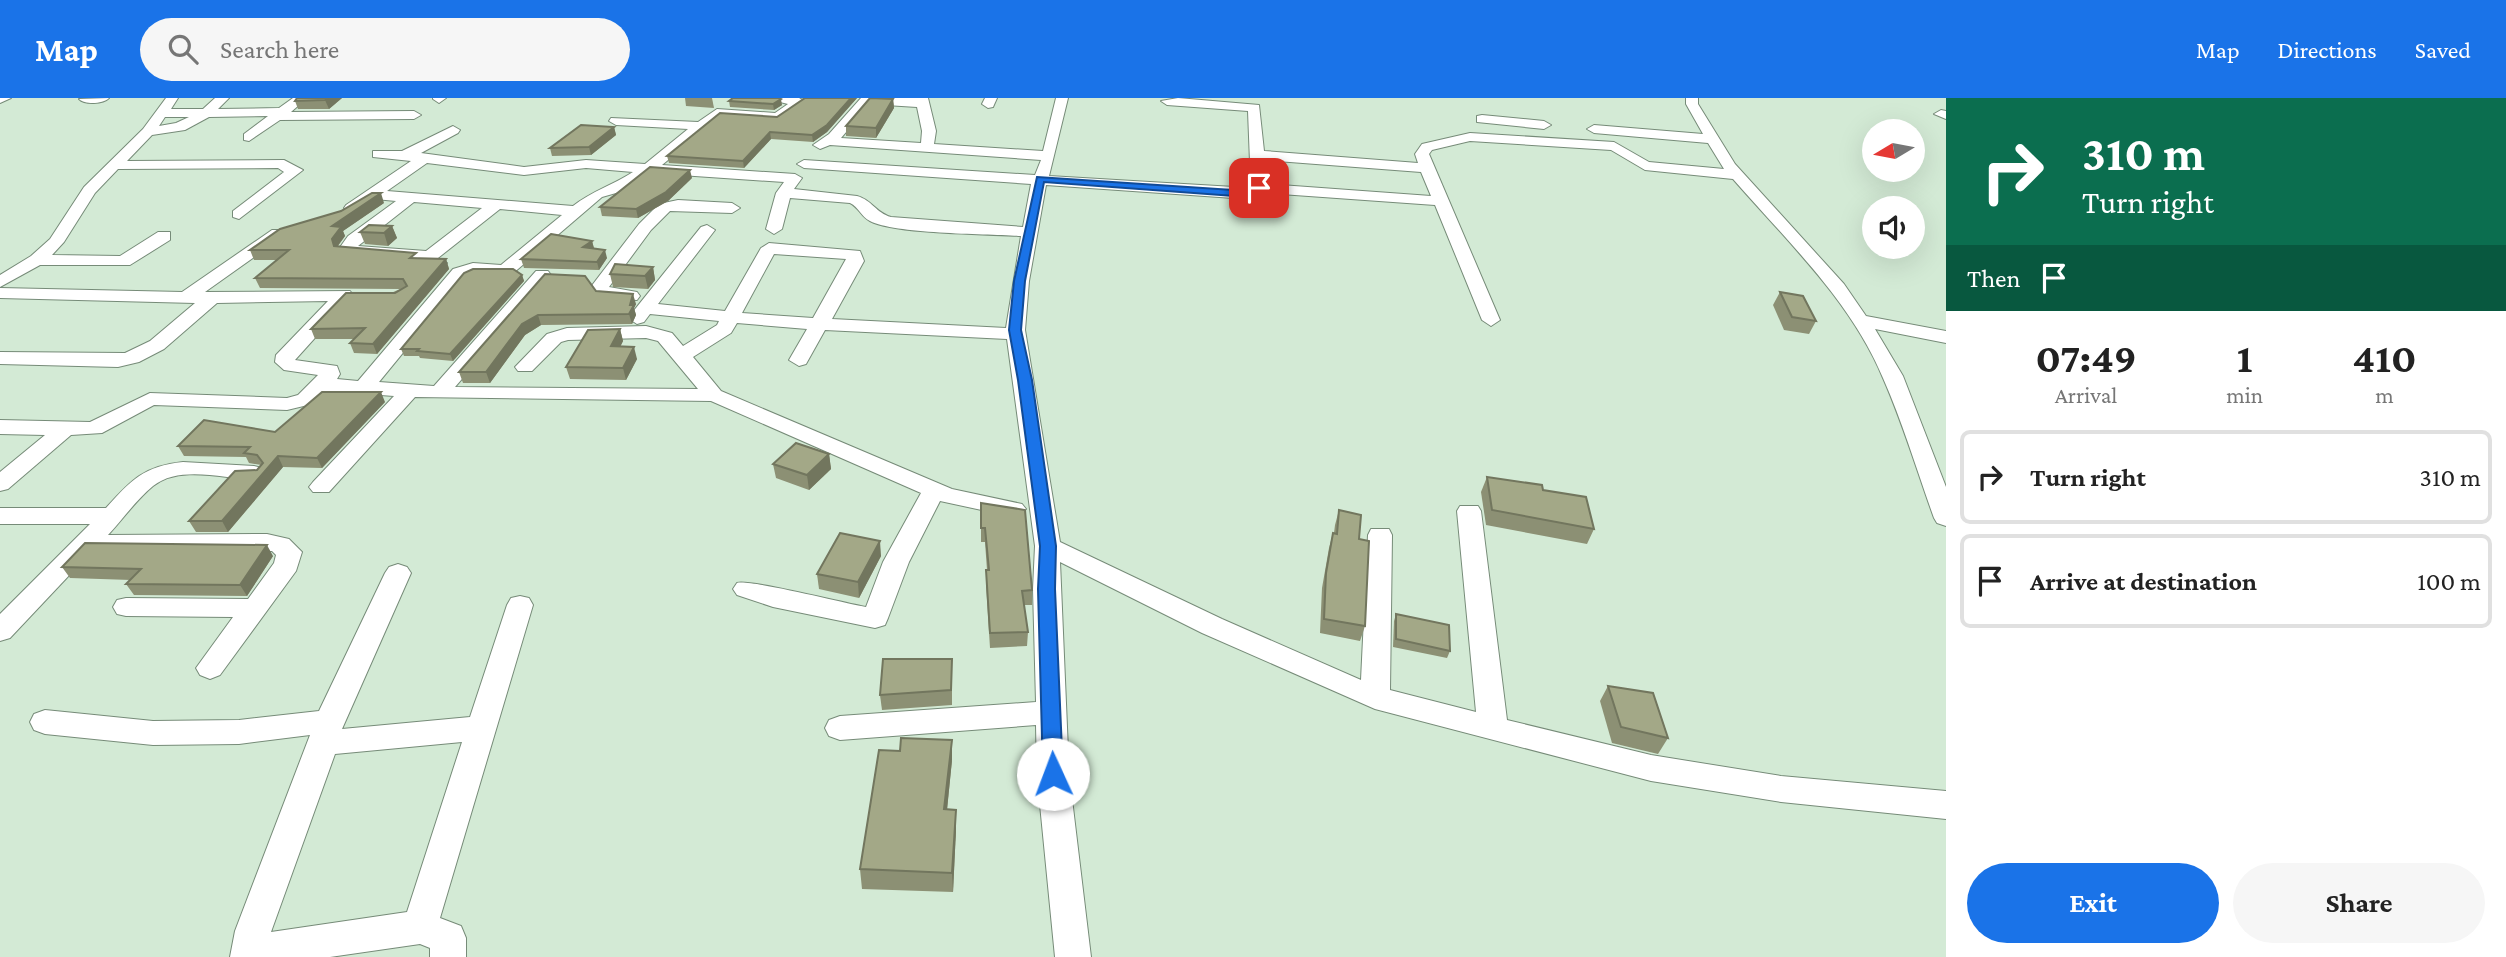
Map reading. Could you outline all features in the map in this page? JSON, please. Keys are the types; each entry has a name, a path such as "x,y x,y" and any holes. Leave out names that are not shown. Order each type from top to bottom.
{"street":[{"path":"0,99 5,98"},
{"path":"85,99 103,98"},
{"path":"0,282 37,260 56,242 89,190 148,132 172,98"},
{"path":"148,132 180,127 206,113 223,98"},
{"path":"250,137 301,98"},
{"path":"713,107 778,117 800,102 770,98"},
{"path":"1062,98 1020,281 1016,334 1046,532 1053,774 1073,957"},
{"path":"1692,98 1692,104 1711,139 1737,175 1838,288 1860,320 1893,376 1946,518"},
{"path":"774,229 784,193 812,150 827,141 868,99 922,101 929,131 927,148"},
{"path":"505,271 597,194 618,188 650,167 699,127 713,107 734,100"},
{"path":"827,141 927,148 1045,168 1248,194 1259,191 1254,108 1167,102"},
{"path":"162,113 414,115"},
{"path":"1482,120 1711,139"},
{"path":"616,121 699,127"},
{"path":"404,156 453,130"},
{"path":"1490,320 1427,168 1422,154 1427,147 1449,140 1491,138 1614,146 1645,166 1737,175"},
{"path":"465,163 483,153"},
{"path":"378,154 524,171 586,164 794,177"},
{"path":"1257,155 1427,168"},
{"path":"338,215 424,158"},
{"path":"117,165 284,164 285,168 296,170 239,214"},
{"path":"804,164 1045,168"},
{"path":"1259,188 1441,201"},
{"path":"784,193 852,199 861,202 873,217 890,222 1030,232"},
{"path":"372,194 576,211"},
{"path":"411,197 354,240 346,250 430,256"},
{"path":"439,393 549,276 429,262 430,256 453,235 496,205"},
{"path":"732,208 678,205 665,207 645,227 599,288 605,294 732,319 1016,334"},
{"path":"187,297 289,228"},
{"path":"626,332 707,230"},
{"path":"37,260 124,261 164,236"},
{"path":"682,355 724,329 732,319 764,251 769,248 854,255 855,261 799,360"},
{"path":"364,387 460,273 473,268"},
{"path":"581,277 605,279"},
{"path":"0,293 212,298 351,295 286,355 285,362 291,366 330,370 330,374 305,400 296,403 150,399 94,428 0,427"},
{"path":"0,358 118,362 133,359 149,352 212,298"},
{"path":"1860,320 1946,337"},
{"path":"525,367 554,338 583,332 646,332 665,337 714,395"},
{"path":"321,384 439,393 714,395 934,490 978,505 1016,510 1046,532 1212,626 1375,698 1493,730 1677,772 1781,789 1946,806"},
{"path":"321,487 410,391"},
{"path":"0,484 65,429"},
{"path":"0,631 12,608 89,543 146,481 158,473 190,470 254,473"},
{"path":"746,589 773,598 876,618 896,562 934,490"},
{"path":"1469,511 1493,730"},
{"path":"0,516 112,516"},
{"path":"1375,698 1380,535"},
{"path":"89,543 267,542 280,545 289,552 287,565 210,668"},
{"path":"398,573 326,732 253,930 249,954 420,928 448,938 448,957"},
{"path":"420,928 520,605"},
{"path":"126,607 256,608"},
{"path":"840,728 1051,712"},
{"path":"44,722 166,733 481,728"}],"building":[{"path":"297,98 328,98 295,101"},
{"path":"733,98 781,99 773,104 729,101"},
{"path":"805,98 851,98 827,125 812,135 770,132 743,161 667,156 720,113 777,117"},
{"path":"870,98 893,99 876,128 846,126"},
{"path":"581,125 614,127 589,147 550,148"},
{"path":"650,167 690,170 666,192 636,209 600,207"},
{"path":"372,193 381,193 332,226 341,227 332,239 334,246 416,253 410,258 446,259 373,344 350,343 365,328 311,329 346,293 395,293 407,286 403,279 255,278 289,250 250,250 280,229 341,211"},
{"path":"369,225 392,226 384,233 360,232"},
{"path":"551,234 592,241 583,247 605,250 597,262 521,259"},
{"path":"615,264 653,267 645,276 610,274"},
{"path":"473,269 513,269 522,275 450,354 401,349 464,273"},
{"path":"545,274 585,276 596,291 633,294 630,305 634,305 629,314 538,315 522,324 486,372 459,372"},
{"path":"1780,292 1803,296 1816,321 1792,317"},
{"path":"620,329 611,346 634,347 623,368 566,367 588,330"},
{"path":"322,392 381,392 317,458 278,456 222,521 189,521 235,471 257,470 263,463 257,455 244,453 250,447 178,446 204,420 275,432"},
{"path":"796,443 829,454 807,475 773,464"},
{"path":"1487,477 1542,485 1543,490 1586,497 1594,529 1492,510"},
{"path":"981,503 1025,510 1032,590 1022,591 1028,632 990,633 986,570 989,570 985,528 981,528"},
{"path":"1339,510 1361,515 1359,539 1369,541 1365,626 1324,619 1326,573 1333,533 1337,534"},
{"path":"840,533 880,541 858,582 817,574"},
{"path":"85,543 267,545 240,585 126,584 141,569 62,567"},
{"path":"1396,614 1449,625 1450,651 1396,639"},
{"path":"883,659 952,659 951,690 880,695"},
{"path":"1608,686 1653,693 1668,738 1621,727"},
{"path":"901,738 952,740 944,809 956,810 952,873 860,869 879,750 900,751"}],"route":[{"path":"1053,774 1046,589 1048,546 1037,484 1025,380 1015,330 1020,281 1040,179 1248,194 1259,191 1259,188"}]}
